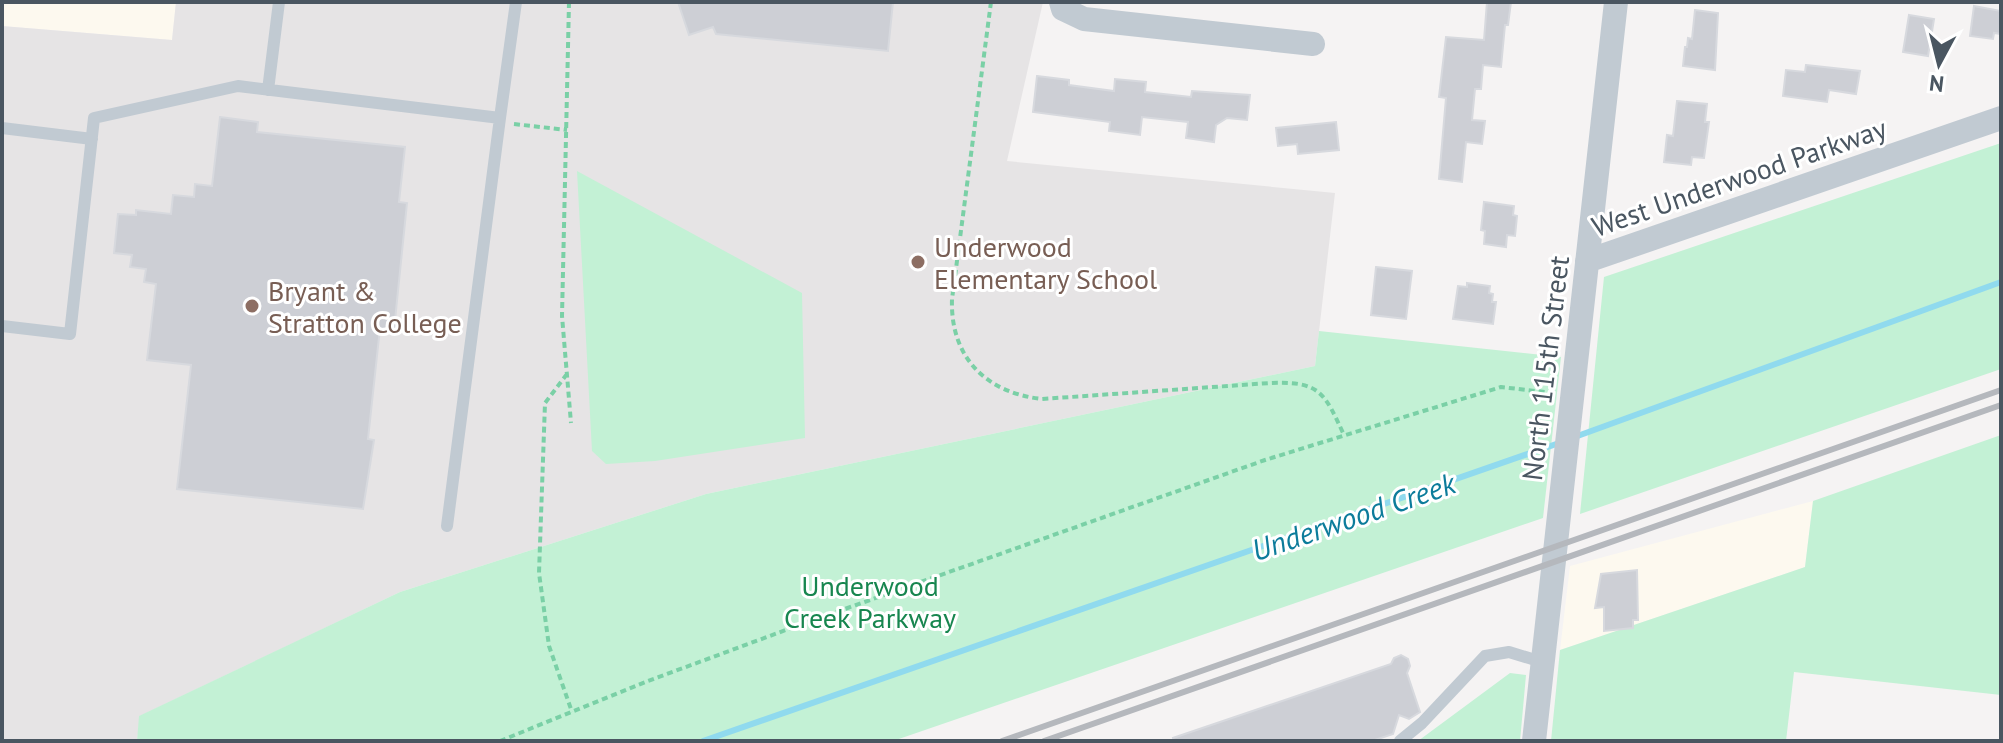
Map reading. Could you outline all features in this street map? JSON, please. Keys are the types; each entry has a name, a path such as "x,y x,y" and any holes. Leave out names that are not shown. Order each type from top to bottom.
{"street":[{"name":"North 115th Street","path":"1534,741 1616,2"},
{"path":"1062,6 1084,19 1313,44"},
{"name":"West Underwood Parkway","path":"1587,261 2001,118"}],"lane":[{"path":"268,90 279,2"},
{"path":"447,526 516,2"},
{"path":"2,326 70,334 94,118 238,86 499,120"},
{"path":"2,128 92,139"},
{"path":"1400,741 1422,723 1485,656 1509,652 1542,662"}],"path":[{"path":"569,2 562,316 571,423"},
{"path":"991,2 952,299 953,328 968,360 989,381 1003,390 1027,398 1270,383 1304,384 1323,396 1344,435"},
{"path":"499,120 567,130"},
{"path":"568,374 545,403 539,573 549,646 572,712"},
{"path":"500,741 794,627 1265,460 1344,435 1501,387 1570,406"}],"shaded area":[{"path":"2,2 176,2 172,40 2,26"},
{"path":"176,2 1043,2 1007,161 1335,193 1315,366 706,494 400,592 140,716 137,741 2,741 2,26 172,40"},
{"path":"1813,501 1805,567 1560,650 1570,566"}],"green space":[{"path":"2001,143 2001,369 1580,514 1604,277"},
{"path":"577,171 802,293 805,438 655,461 606,464 592,451"},
{"name":"Underwood Creek Parkway","path":"1319,331 1561,357 1543,518 893,741 137,741 139,716 400,592 706,494 1315,366"},
{"path":"2001,435 2001,695 1794,672 1786,741 1551,741 1560,650 1805,567 1813,501"},
{"path":"1510,673 1526,675 1520,741 1418,741"}],"building":[{"path":"678,2 893,2 888,51 716,34 713,27 689,35"},
{"path":"1487,2 1511,2 1508,25 1505,25 1501,67 1483,65 1481,89 1475,89 1472,120 1485,121 1482,144 1466,142 1462,182 1439,179 1446,98 1439,97 1446,37 1484,40"},
{"path":"1974,6 2001,11 2001,34 1994,33 1993,39 1970,36"},
{"path":"1695,10 1718,13 1715,70 1683,66 1688,38 1692,39"},
{"path":"1909,15 1934,19 1928,56 1903,52"},
{"path":"1806,65 1860,71 1856,94 1829,90 1827,102 1783,96 1786,70 1805,72"},
{"path":"1037,76 1069,80 1069,85 1114,91 1115,79 1146,82 1145,92 1191,97 1192,91 1250,95 1247,120 1227,118 1216,125 1214,142 1186,138 1188,122 1142,117 1140,135 1109,131 1110,122 1033,112"},
{"path":"1677,101 1707,104 1705,122 1709,122 1704,158 1692,157 1691,165 1664,162 1667,135 1673,136"},
{"path":"220,117 258,122 257,132 405,147 399,202 407,203 394,330 380,328 368,439 374,440 363,509 177,489 191,365 147,360 156,284 144,282 146,269 130,267 132,255 114,253 118,214 136,215 136,210 171,214 173,195 194,197 195,184 212,186"},
{"path":"1336,122 1339,150 1298,154 1297,144 1278,146 1276,128"},
{"path":"1484,202 1514,206 1513,215 1517,216 1515,236 1507,235 1506,247 1484,244 1485,231 1481,230"},
{"path":"1376,267 1412,271 1406,319 1371,315"},
{"path":"1467,283 1490,286 1492,302 1496,302 1493,324 1453,319 1458,286 1467,287"},
{"path":"1637,570 1638,620 1633,620 1633,628 1604,631 1604,607 1595,608 1601,574"},
{"path":"1401,655 1408,659 1410,666 1407,673 1420,712 1409,719 1399,715 1393,734 1372,741 1174,741 1173,738 1391,664 1394,658"}],"waterway":[{"name":"Underwood Creek","path":"1572,438 2001,282"},
{"name":"Underwood Creek","path":"703,741 1562,442"}],"railway":[{"path":"1002,741 2001,390"},
{"path":"1044,741 2001,405"}],"place":[{"name":"Underwood Elementary School","path":"918,262"},
{"name":"Bryant & Stratton College","path":"252,306"}]}
